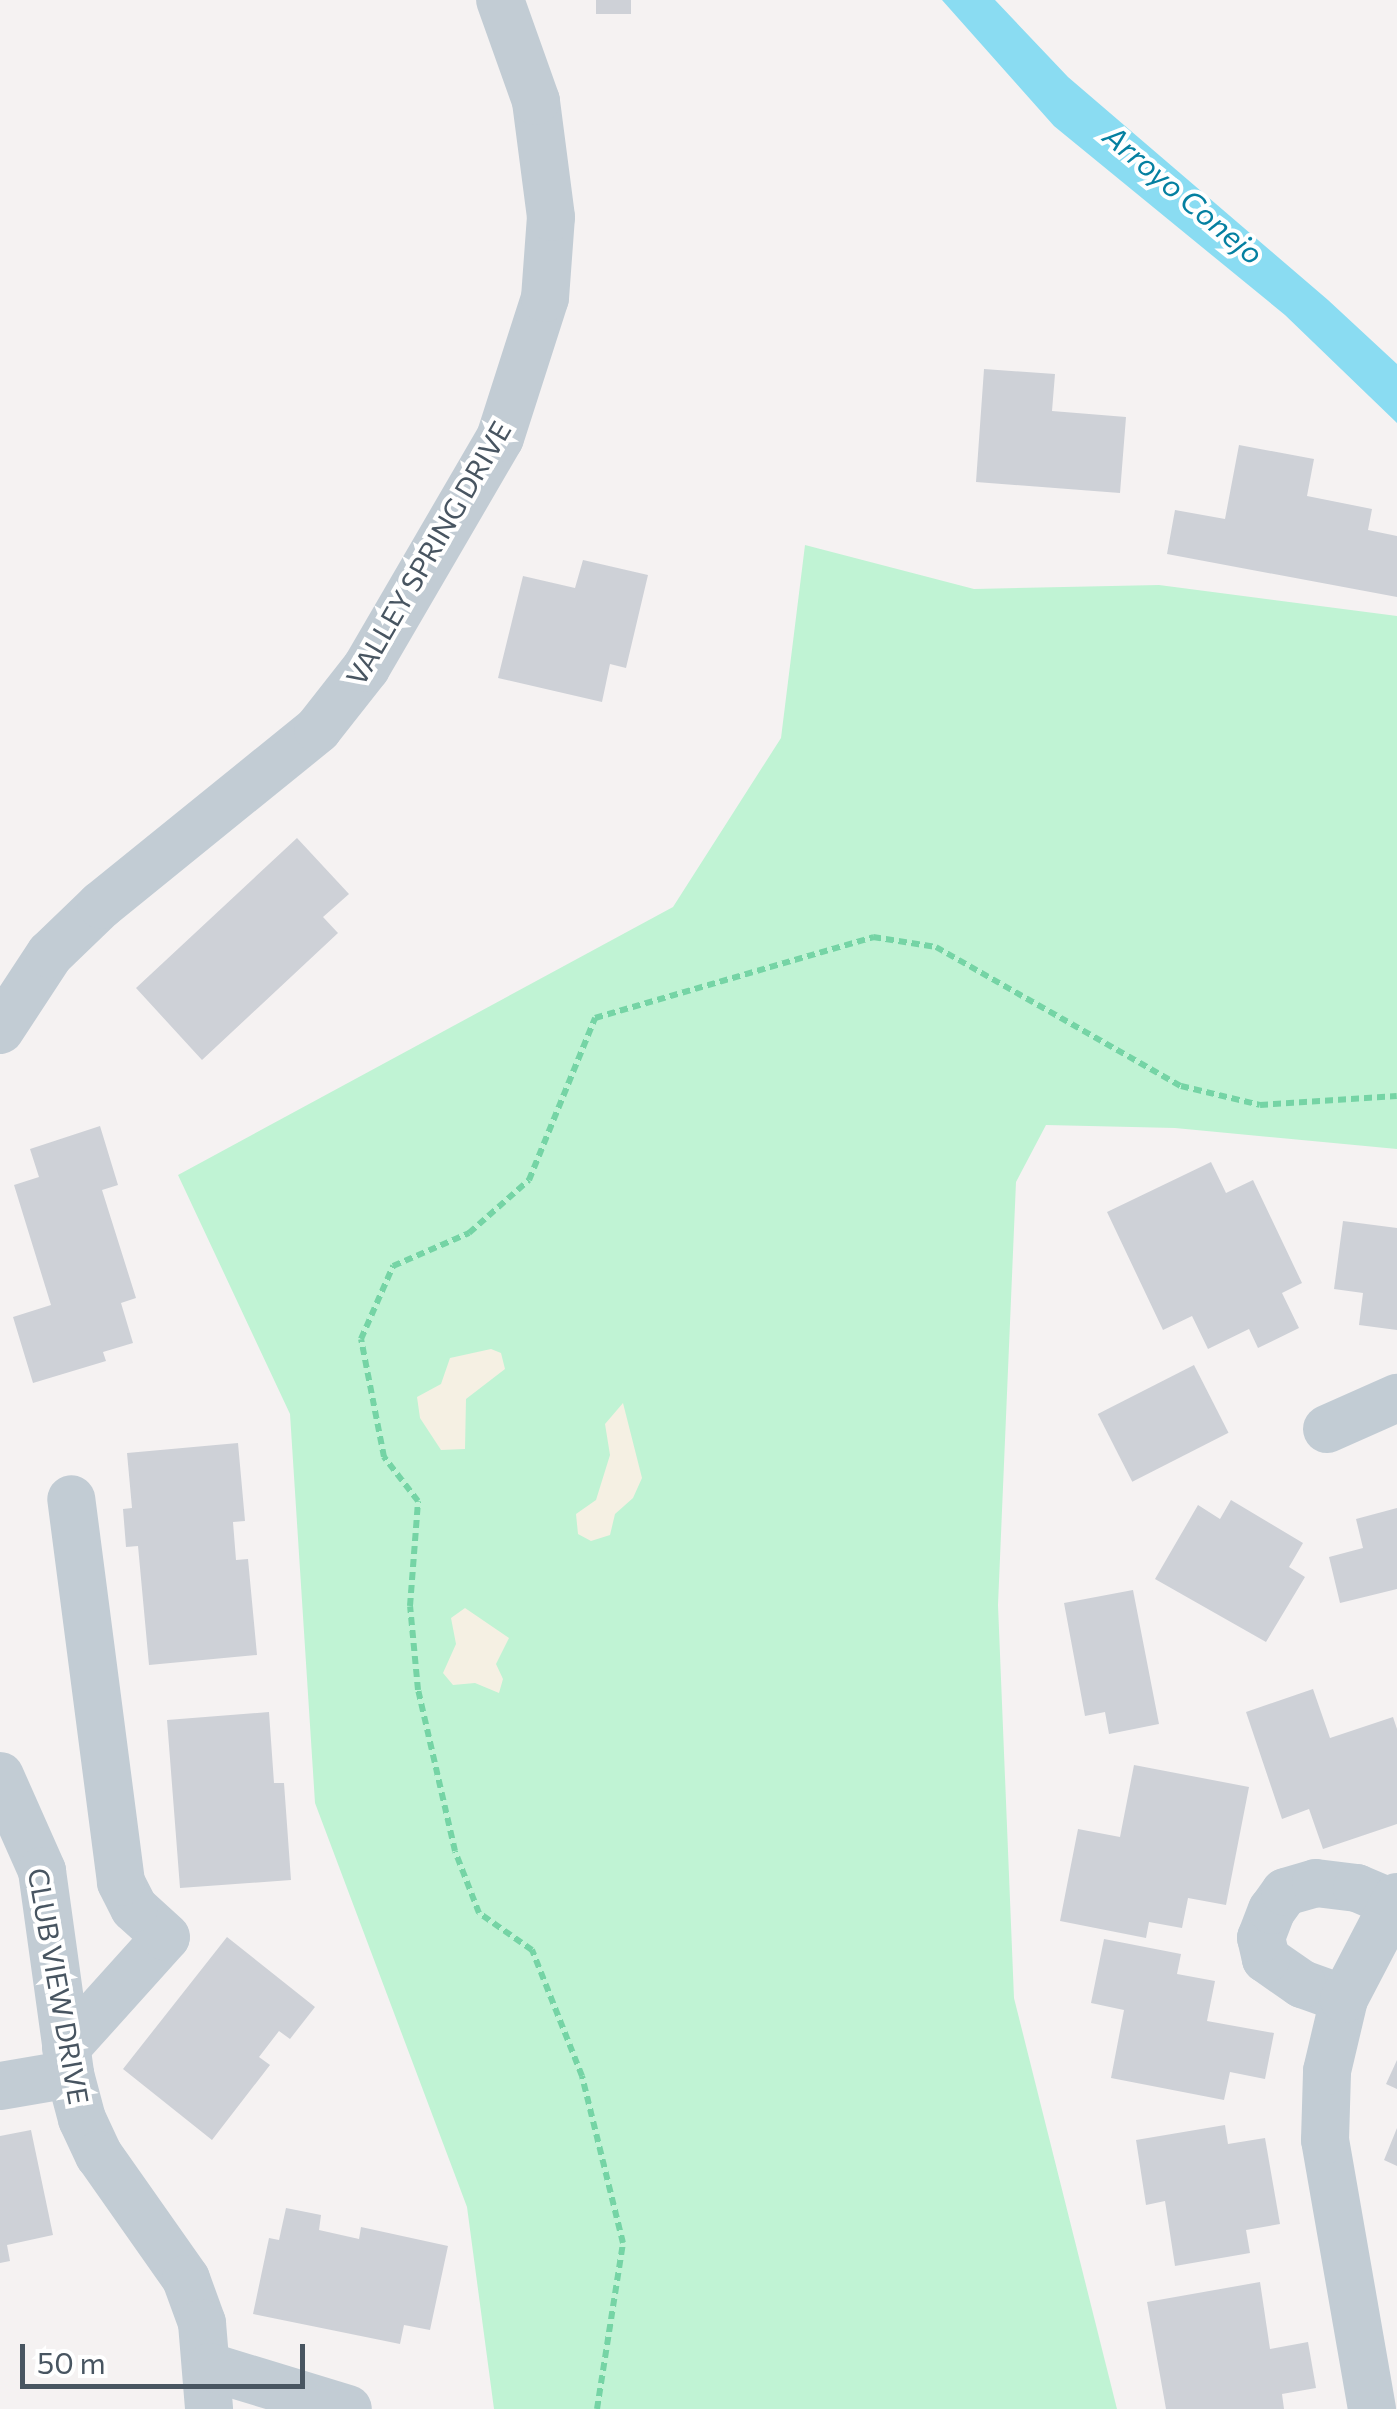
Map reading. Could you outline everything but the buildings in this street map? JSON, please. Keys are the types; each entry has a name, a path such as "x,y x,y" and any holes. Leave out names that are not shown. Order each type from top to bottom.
{"street":[{"name":"VALLEY SPRING DRIVE","path":"0,1030 50,954 101,905 318,729 366,668 500,438 545,298 550,218 536,101 500,0"},
{"path":"1327,1429 1397,1398"},
{"path":"0,2086 68,2061 166,1937 134,1908 121,1882 70,1499"},
{"name":"CLUB VIEW DRIVE","path":"0,1776 42,1871 68,2061 99,2155 186,2279 209,2388"},
{"path":"1344,1999 1302,1984 1266,1959 1261,1938 1284,1892 1316,1884 1357,1888 1395,1900 1344,1999 1327,2070 1325,2140 1372,2409"},
{"path":"209,2388 348,2409"}],"path":[{"path":"597,2409 624,2243 582,2076 532,1950 479,1913 455,1851 418,1690 410,1606 418,1501 384,1457 361,1339 394,1266 469,1233 529,1180 595,1018 873,936 936,948 1181,1086 1260,1105 1397,1096"}],"green space":[{"path":"805,545 974,589 1159,585 1397,616 1397,1149 1175,1128 1046,1125 1016,1182 998,1605 1014,1998 1117,2409 494,2409 467,2207 315,1803 290,1414 178,1175 673,907 781,738"}],"sand":[{"path":"491,1349 501,1353 505,1369 466,1399 465,1449 441,1450 420,1418 417,1397 441,1384 450,1358"},
{"path":"623,1403 642,1478 633,1498 615,1514 610,1535 591,1541 578,1534 576,1514 596,1500 610,1455 605,1424"},
{"path":"465,1608 509,1638 496,1664 503,1679 499,1693 475,1683 453,1685 443,1673 456,1644 451,1618"}],"water":[{"name":"Arroyo Conejo","path":"942,0 995,0 1068,77 1397,364 1397,423 1285,315 1054,126"}]}
